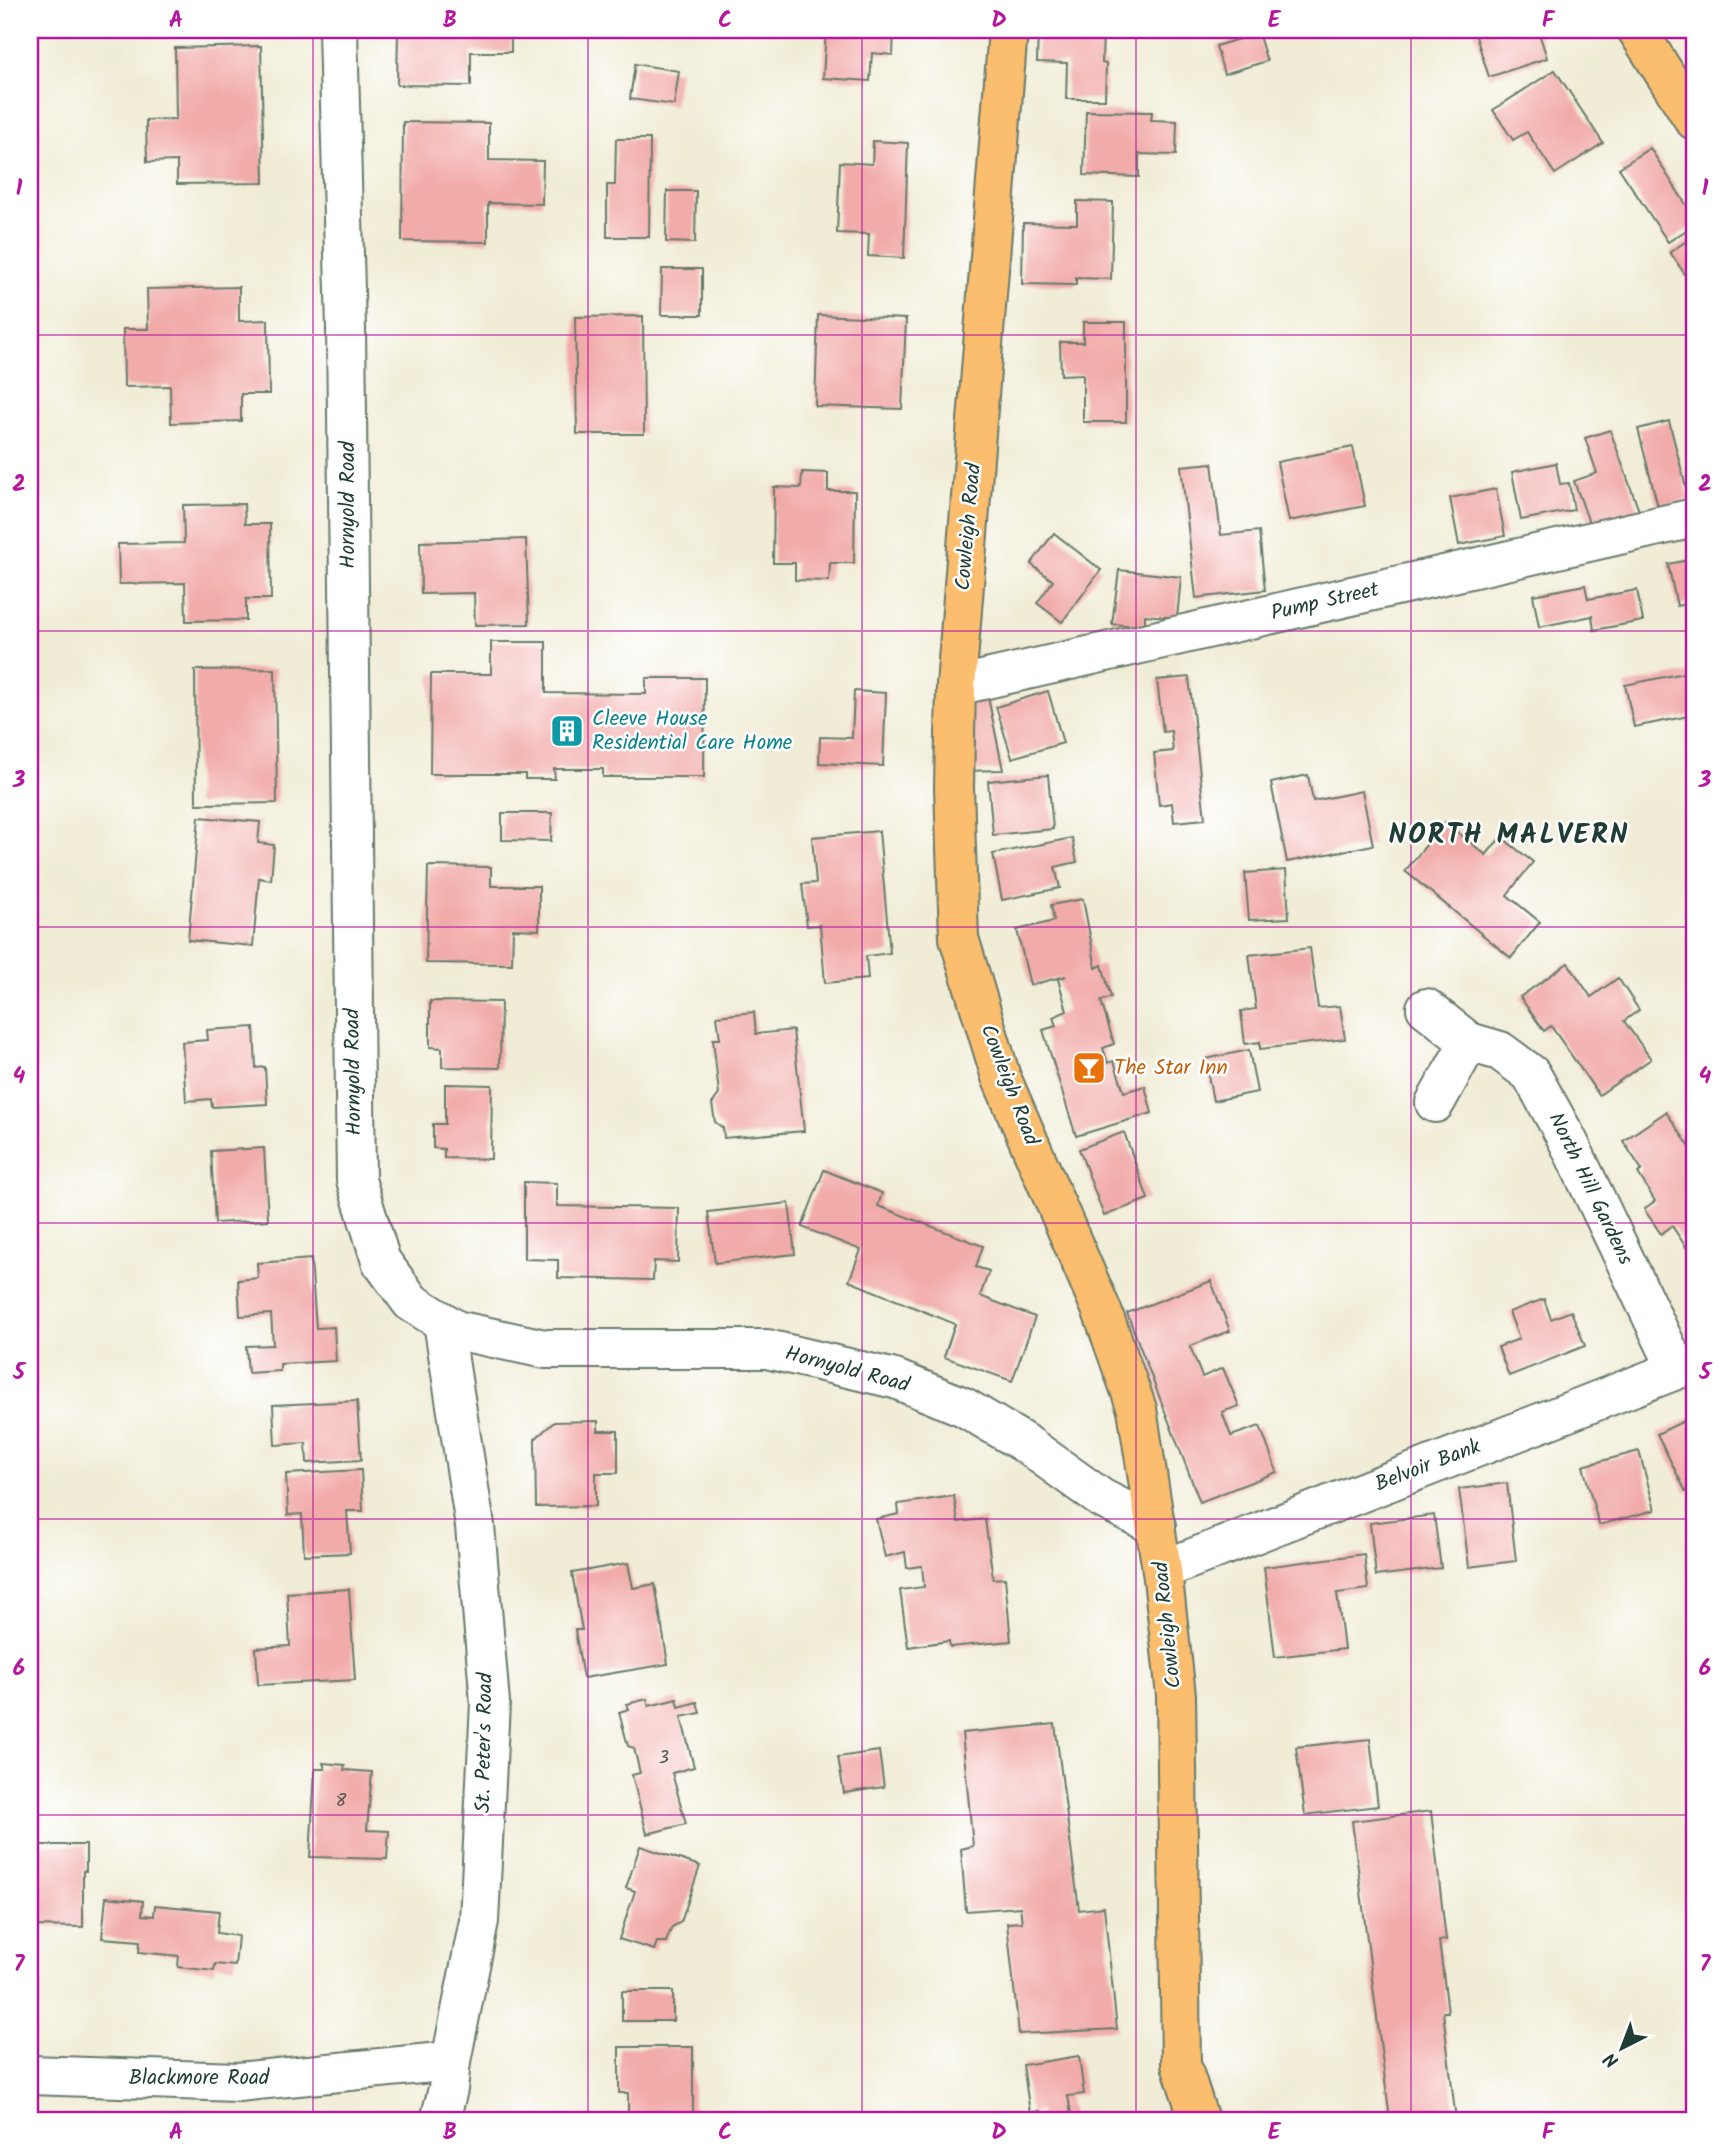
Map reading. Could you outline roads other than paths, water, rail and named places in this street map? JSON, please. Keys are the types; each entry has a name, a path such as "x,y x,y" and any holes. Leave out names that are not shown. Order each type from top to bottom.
{"main road":[{"name":"Cowleigh Road","path":"1007,30 956,686 954,787 960,938 1001,1077 1102,1311 1137,1409 1156,1526 1176,1695 1181,2064 1199,2120"},
{"path":"1637,30 1694,120"}],"street":[{"name":"Hornyold Road","path":"338,30 346,329 356,1180 381,1261 411,1302 456,1330 545,1349 767,1349 895,1379 964,1407 1026,1444 1101,1499 1156,1526"},
{"name":"Pump Street","path":"956,686 1694,518"},
{"name":"North Hill Gardens","path":"1426,1008 1469,1042 1500,1051 1531,1074 1686,1366"},
{"path":"1435,1103 1469,1042"},
{"name":"St. Peter's Road","path":"440,2120 449,2089 451,2061 479,1921 490,1703 475,1526 443,1322"},
{"name":"Belvoir Bank","path":"1162,1570 1686,1366"},
{"name":"Blackmore Road","path":"30,2075 238,2082 451,2061"}],"place":[{"name":"Cleeve House Residential Care Home","path":"567,731"},
{"name":"The Star Inn","path":"1089,1068"}],"district":[{"name":"NORTH MALVERN","path":"1509,835"}]}
